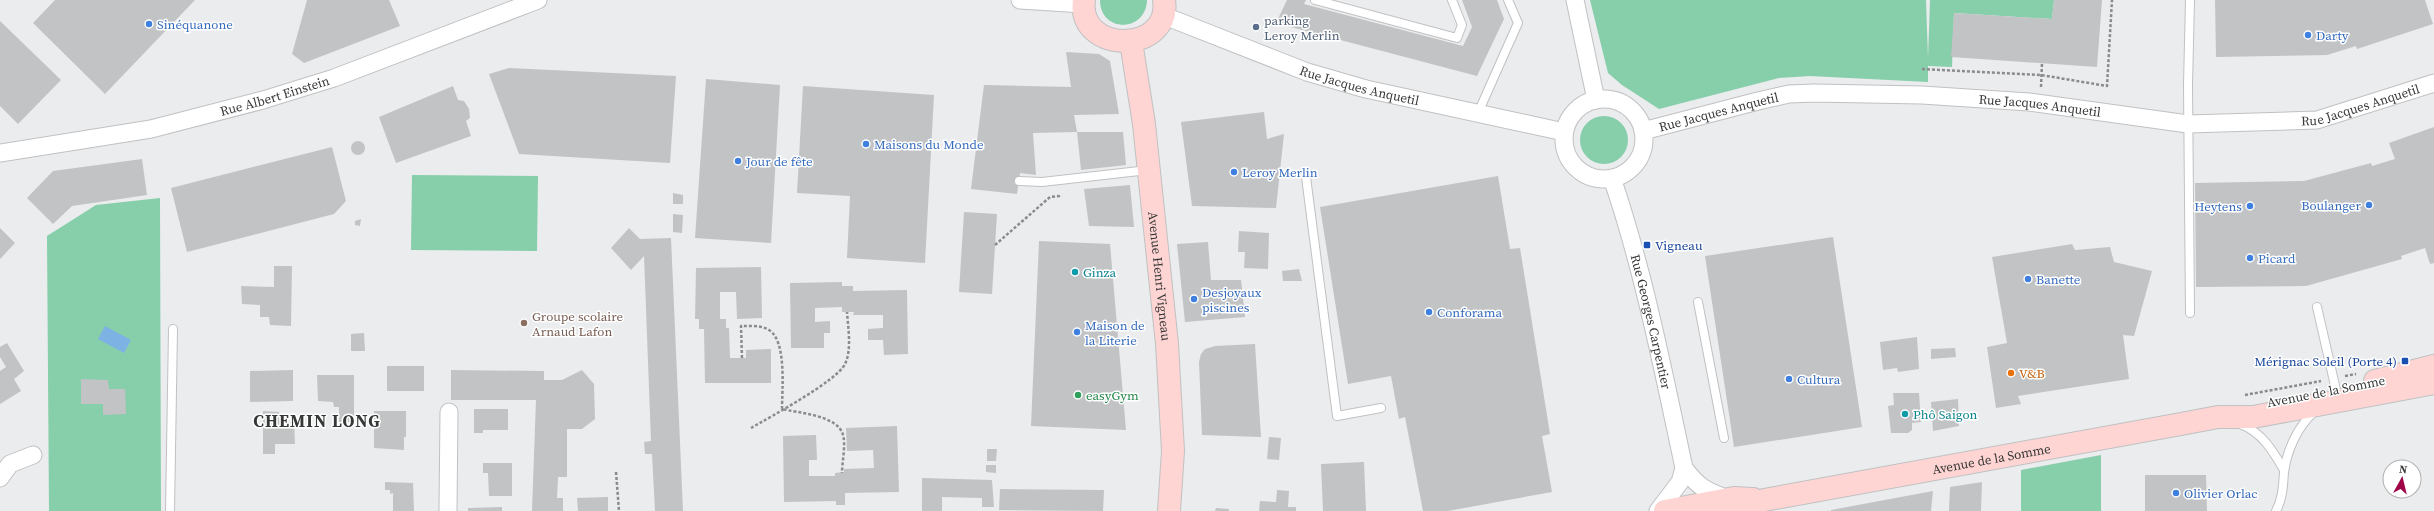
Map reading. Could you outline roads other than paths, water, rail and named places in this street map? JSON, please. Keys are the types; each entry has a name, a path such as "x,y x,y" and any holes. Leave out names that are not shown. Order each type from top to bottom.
{"main road":[{"path":"1084,2 1086,17 1094,29 1104,38 1118,42 1131,42 1150,33 1163,8"},
{"name":"Avenue Henri Vigneau","path":"1131,42 1149,170 1170,390 1172,451 1169,511"},
{"name":"Avenue de la Somme","path":"1665,511 1731,505 1765,505 2218,417 2253,417 2331,391 2434,366"},
{"name":"Avenue de la Somme","path":"2331,391 2434,383"}],"street":[{"name":"Rue Albert Einstein","path":"0,153 151,129 262,100 334,78 538,0"},
{"path":"1020,0 1084,2"},
{"path":"1575,0 1596,100"},
{"name":"Rue Jacques Anquetil","path":"1163,8 1307,72 1366,88 1564,132"},
{"name":"Rue Jacques Anquetil","path":"1643,131 1788,94 1814,93 1922,95 2040,104 2188,124 2318,120 2434,83"},
{"path":"1596,100 1620,103 1632,111 1643,131 1643,146 1639,157 1631,168 1612,178 1597,179 1577,169 1566,152 1564,132 1571,115 1582,105 1596,100"},
{"name":"Rue Georges Carpentier","path":"1612,178 1653,322 1684,468"},
{"path":"448,511 449,412"},
{"path":"0,478 10,464 33,455"},
{"path":"1684,468 1697,485 1731,505"},
{"path":"1658,511 1680,482 1684,468"}],"lane":[{"path":"1315,0 1457,38 1462,25 1452,0"},
{"path":"1478,113 1518,23 1508,0"},
{"path":"2190,0 2188,124 2190,312"},
{"path":"1018,181 1065,179 1149,170"},
{"path":"1306,177 1337,416 1381,408"},
{"path":"1698,302 1724,438"},
{"path":"2276,511 2284,489 2284,470 2295,437 2307,418 2331,391 2317,307"},
{"path":"170,511 173,329"},
{"path":"2218,417 2251,428 2264,440 2284,470"}],"water":[{"path":"105,326 131,340 124,353 98,339"}],"place":[{"name":"Sinéquanone","path":"149,24"},
{"name":"parking Leroy Merlin","path":"1256,27"},
{"name":"Darty","path":"2308,35"},
{"name":"Maisons du Monde","path":"866,144"},
{"name":"Jour de fête","path":"738,161"},
{"name":"Leroy Merlin","path":"1234,172"},
{"name":"Boulanger","path":"2369,205"},
{"name":"Heytens","path":"2250,206"},
{"name":"Vigneau","path":"1647,245"},
{"name":"Picard","path":"2250,258"},
{"name":"Ginza","path":"1075,272"},
{"name":"Banette","path":"2028,279"},
{"name":"Desjoyaux piscines","path":"1194,299"},
{"name":"Conforama","path":"1429,312"},
{"name":"Groupe scolaire Arnaud Lafon","path":"524,323"},
{"name":"Maison de la Literie","path":"1077,332"},
{"name":"Mérignac Soleil (Porte 4)","path":"2405,361"},
{"name":"V&B","path":"2011,373"},
{"name":"Cultura","path":"1789,379"},
{"name":"easyGym","path":"1078,395"},
{"name":"Phô Saigon","path":"1905,414"},
{"name":"Olivier Orlac","path":"2176,493"}],"district":[{"name":"CHEMIN LONG","path":"317,421"}]}
